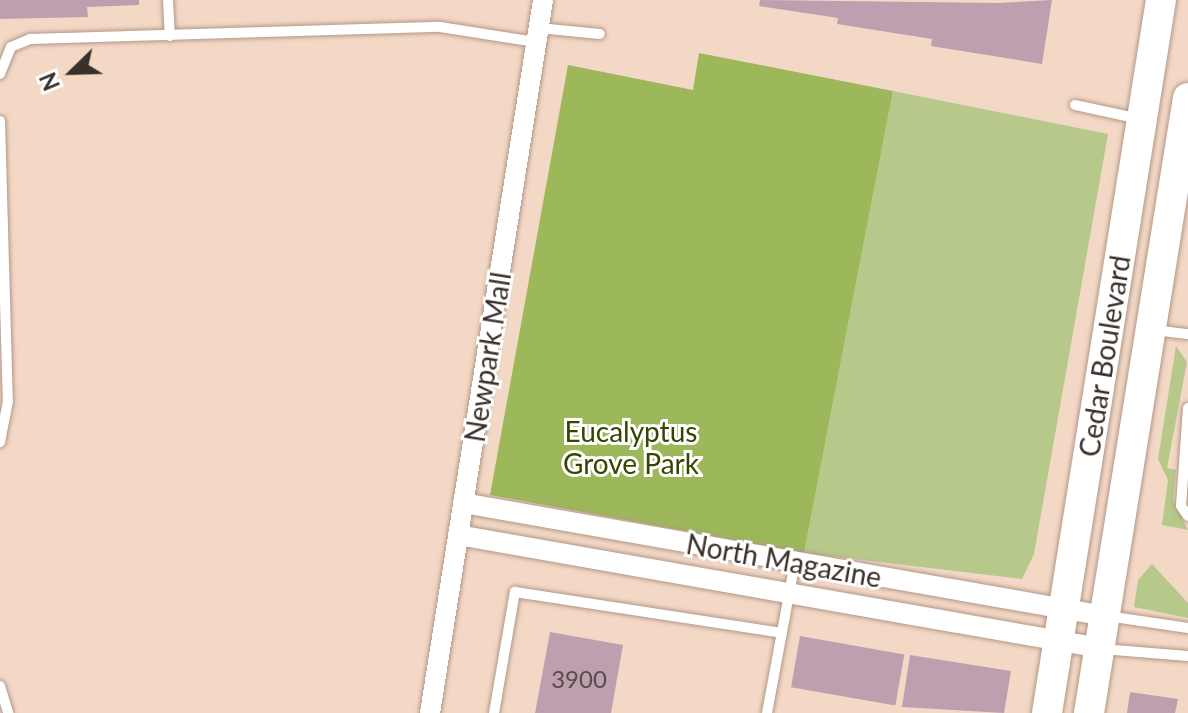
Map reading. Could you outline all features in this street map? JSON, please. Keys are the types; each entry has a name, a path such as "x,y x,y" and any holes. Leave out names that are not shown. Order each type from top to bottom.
{"main road":[{"name":"Cedar Boulevard","path":"1047,713 1161,0"},
{"name":"Cedar Boulevard","path":"1089,713 1150,329 1178,215 1188,98"}],"street":[{"name":"Newpark Mall","path":"430,713 543,0"},
{"name":"North Magazine","path":"463,503 1105,616"},
{"name":"North Magazine","path":"458,535 1100,648"}],"lane":[{"path":"168,0 170,36"},
{"path":"0,74 11,47 24,40 440,27 538,35 600,34"},
{"path":"1075,105 1142,120"},
{"path":"0,121 8,401 0,442"},
{"path":"1150,329 1188,334"},
{"path":"1188,408 1181,506 1188,516"},
{"path":"767,713 795,562"},
{"path":"494,713 515,592 782,633"},
{"path":"1105,616 1188,628"},
{"path":"1100,648 1188,656"},
{"path":"0,686 8,713"}],"green space":[{"name":"Eucalyptus Grove Park","path":"699,53 893,91 804,553 490,495 568,65 693,90"},
{"path":"893,91 1108,134 1034,554 1022,579 804,553"},
{"path":"1176,346 1187,362 1167,468 1176,470 1173,500 1188,530 1162,525 1168,480 1158,459"},
{"path":"1152,564 1188,603 1188,618 1134,607 1138,580"}],"building":[{"path":"0,0 139,0 139,5 87,7 88,17 0,19"},
{"path":"760,0 999,3 1052,0 1042,64 931,46 932,39 837,24 838,18 759,6"},
{"path":"550,632 623,645 611,713 535,713"},
{"path":"800,636 904,654 895,706 791,687"},
{"path":"910,655 1011,671 1004,713 902,707"},
{"path":"1130,692 1178,699 1175,713 1127,713"}]}
